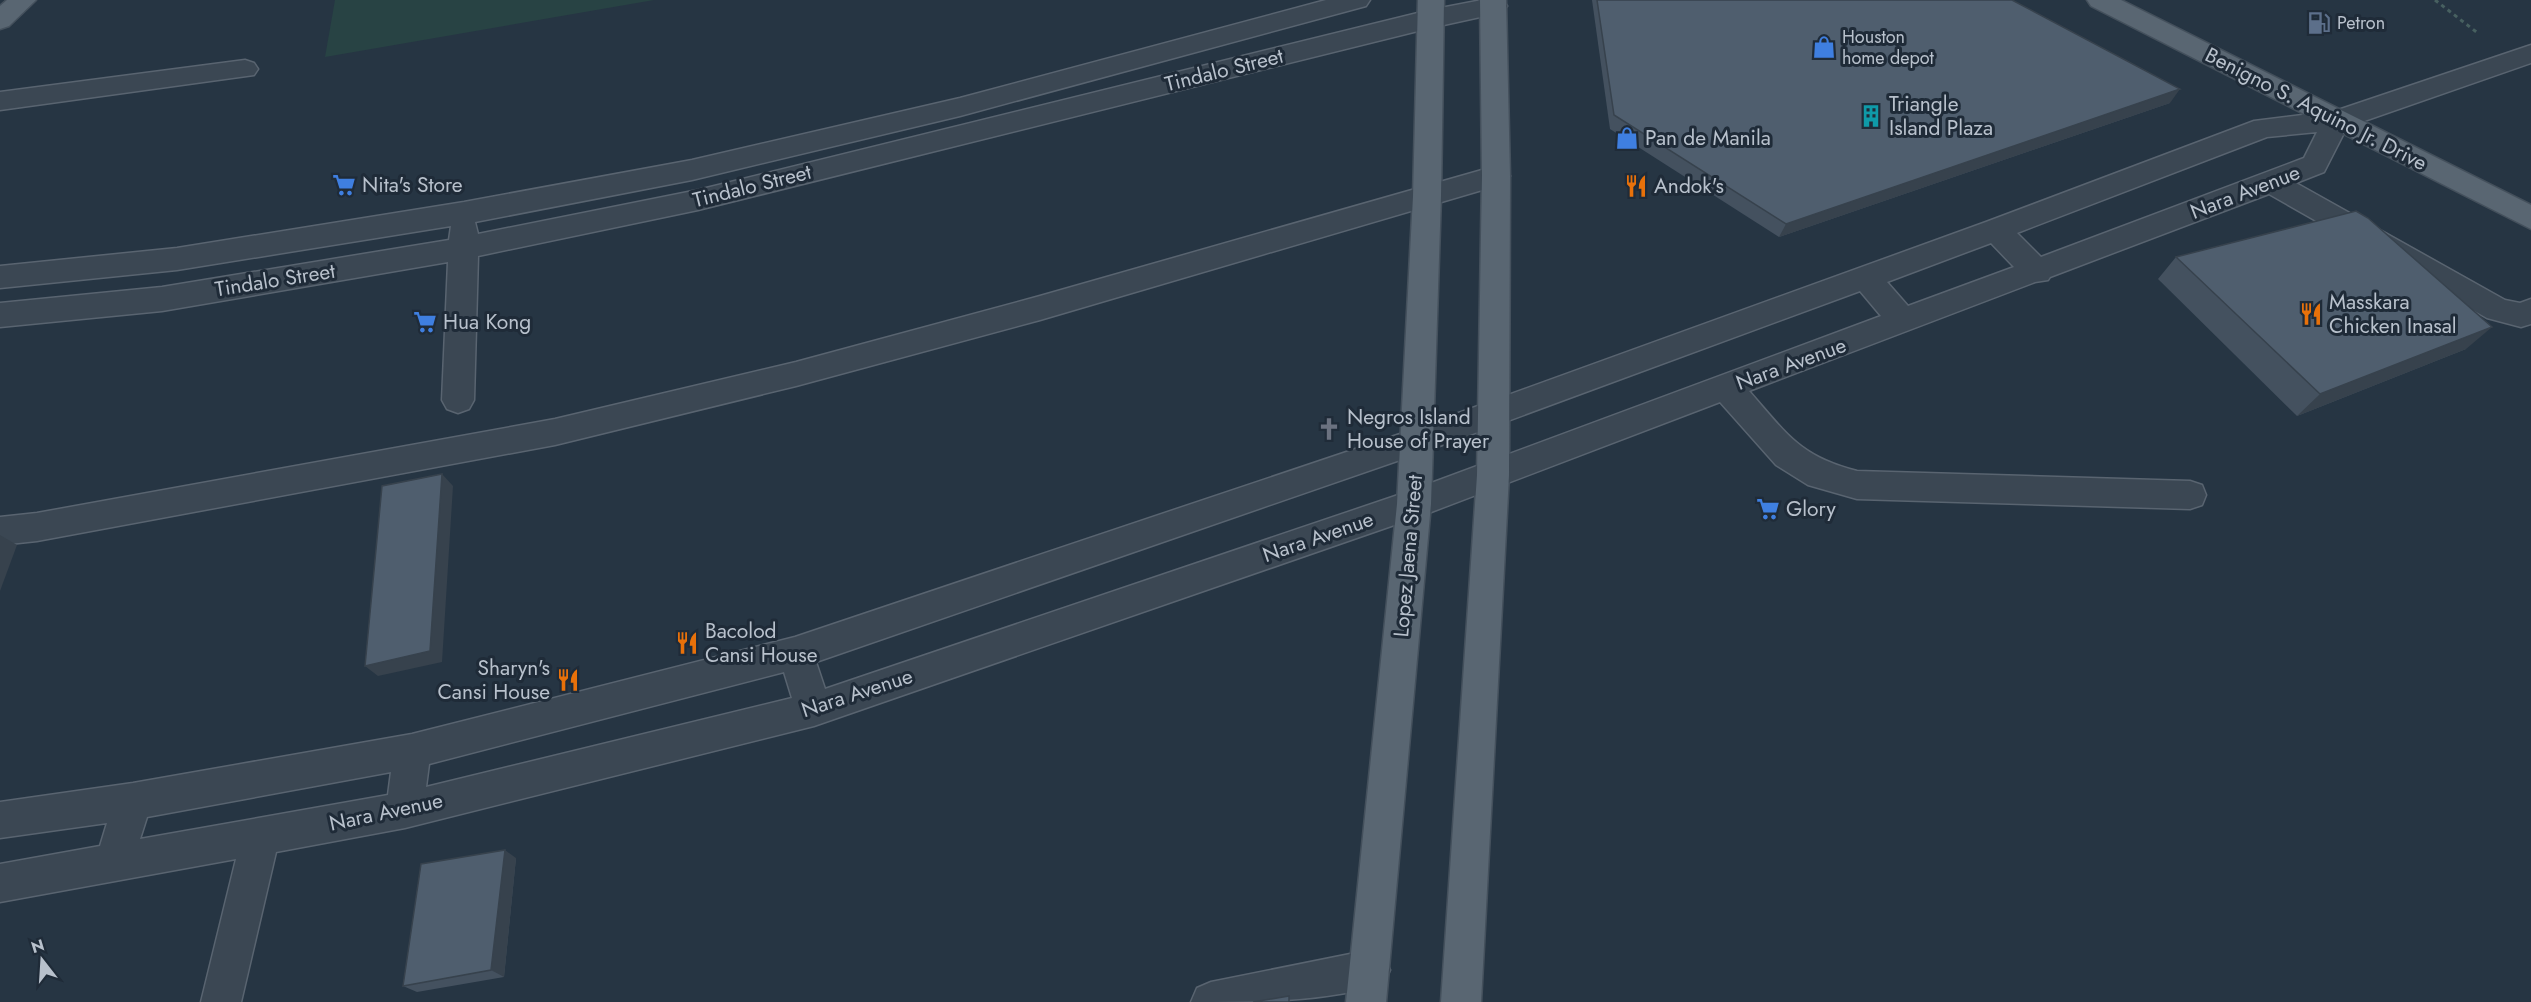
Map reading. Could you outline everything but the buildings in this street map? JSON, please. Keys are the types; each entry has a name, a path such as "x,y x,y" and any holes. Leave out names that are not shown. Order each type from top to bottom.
{"main road":[{"path":"0,20 23,0"},
{"name":"Benigno S. Aquino Jr. Drive","path":"2100,0 2531,218"},
{"path":"1461,1002 1493,475 1496,176 1494,3"},
{"name":"Lopez Jaena Street","path":"1368,986 1414,504 1427,196 1430,10"}],"street":[{"name":"Tindalo Street","path":"0,277 177,259 464,213 692,170 960,107 1357,0"},
{"name":"Tindalo Street","path":"0,315 162,299 465,248 698,200 969,133 1430,10 1494,3"},
{"path":"0,820 133,801 412,751 795,653 1415,442 1996,230 2264,128 2337,120 2522,57"},
{"path":"0,101 245,69"},
{"path":"960,107 969,133"},
{"name":"Nara Avenue","path":"0,883 260,838 405,810 814,708 1414,504 2271,183 2314,165 2337,120"},
{"path":"692,170 698,200"},
{"path":"0,531 37,527 555,432 796,374 1040,308 1496,176"},
{"path":"2271,183 2498,310 2521,315 2531,311"},
{"path":"458,400 465,248 464,213"},
{"path":"1996,230 2038,272"},
{"path":"162,299 177,259"},
{"path":"1866,278 1904,322"},
{"path":"1727,388 1787,456 1820,475 1857,485 2190,495"},
{"path":"795,653 814,708"},
{"path":"405,810 412,751"},
{"path":"113,864 133,801"},
{"path":"221,1002 260,838"},
{"path":"1211,1002 1368,986"}],"path":[{"path":"2435,0 2522,57"}],"green space":[{"path":"335,0 654,0 325,57"}],"place":[{"name":"Petron","path":"2319,23"},
{"name":"Houston home depot","path":"1824,47"},
{"name":"Triangle Island Plaza","path":"1871,116"},
{"name":"Pan de Manila","path":"1627,138"},
{"name":"Nita's Store","path":"344,185"},
{"name":"Andok's","path":"1636,186"},
{"name":"Masskara Chicken Inasal","path":"2311,314"},
{"name":"Hua Kong","path":"425,322"},
{"name":"Negros Island House of Prayer","path":"1329,429"},
{"name":"Glory","path":"1768,509"},
{"name":"Bacolod Cansi House","path":"687,643"},
{"name":"Sharyn's Cansi House","path":"568,680"}]}
